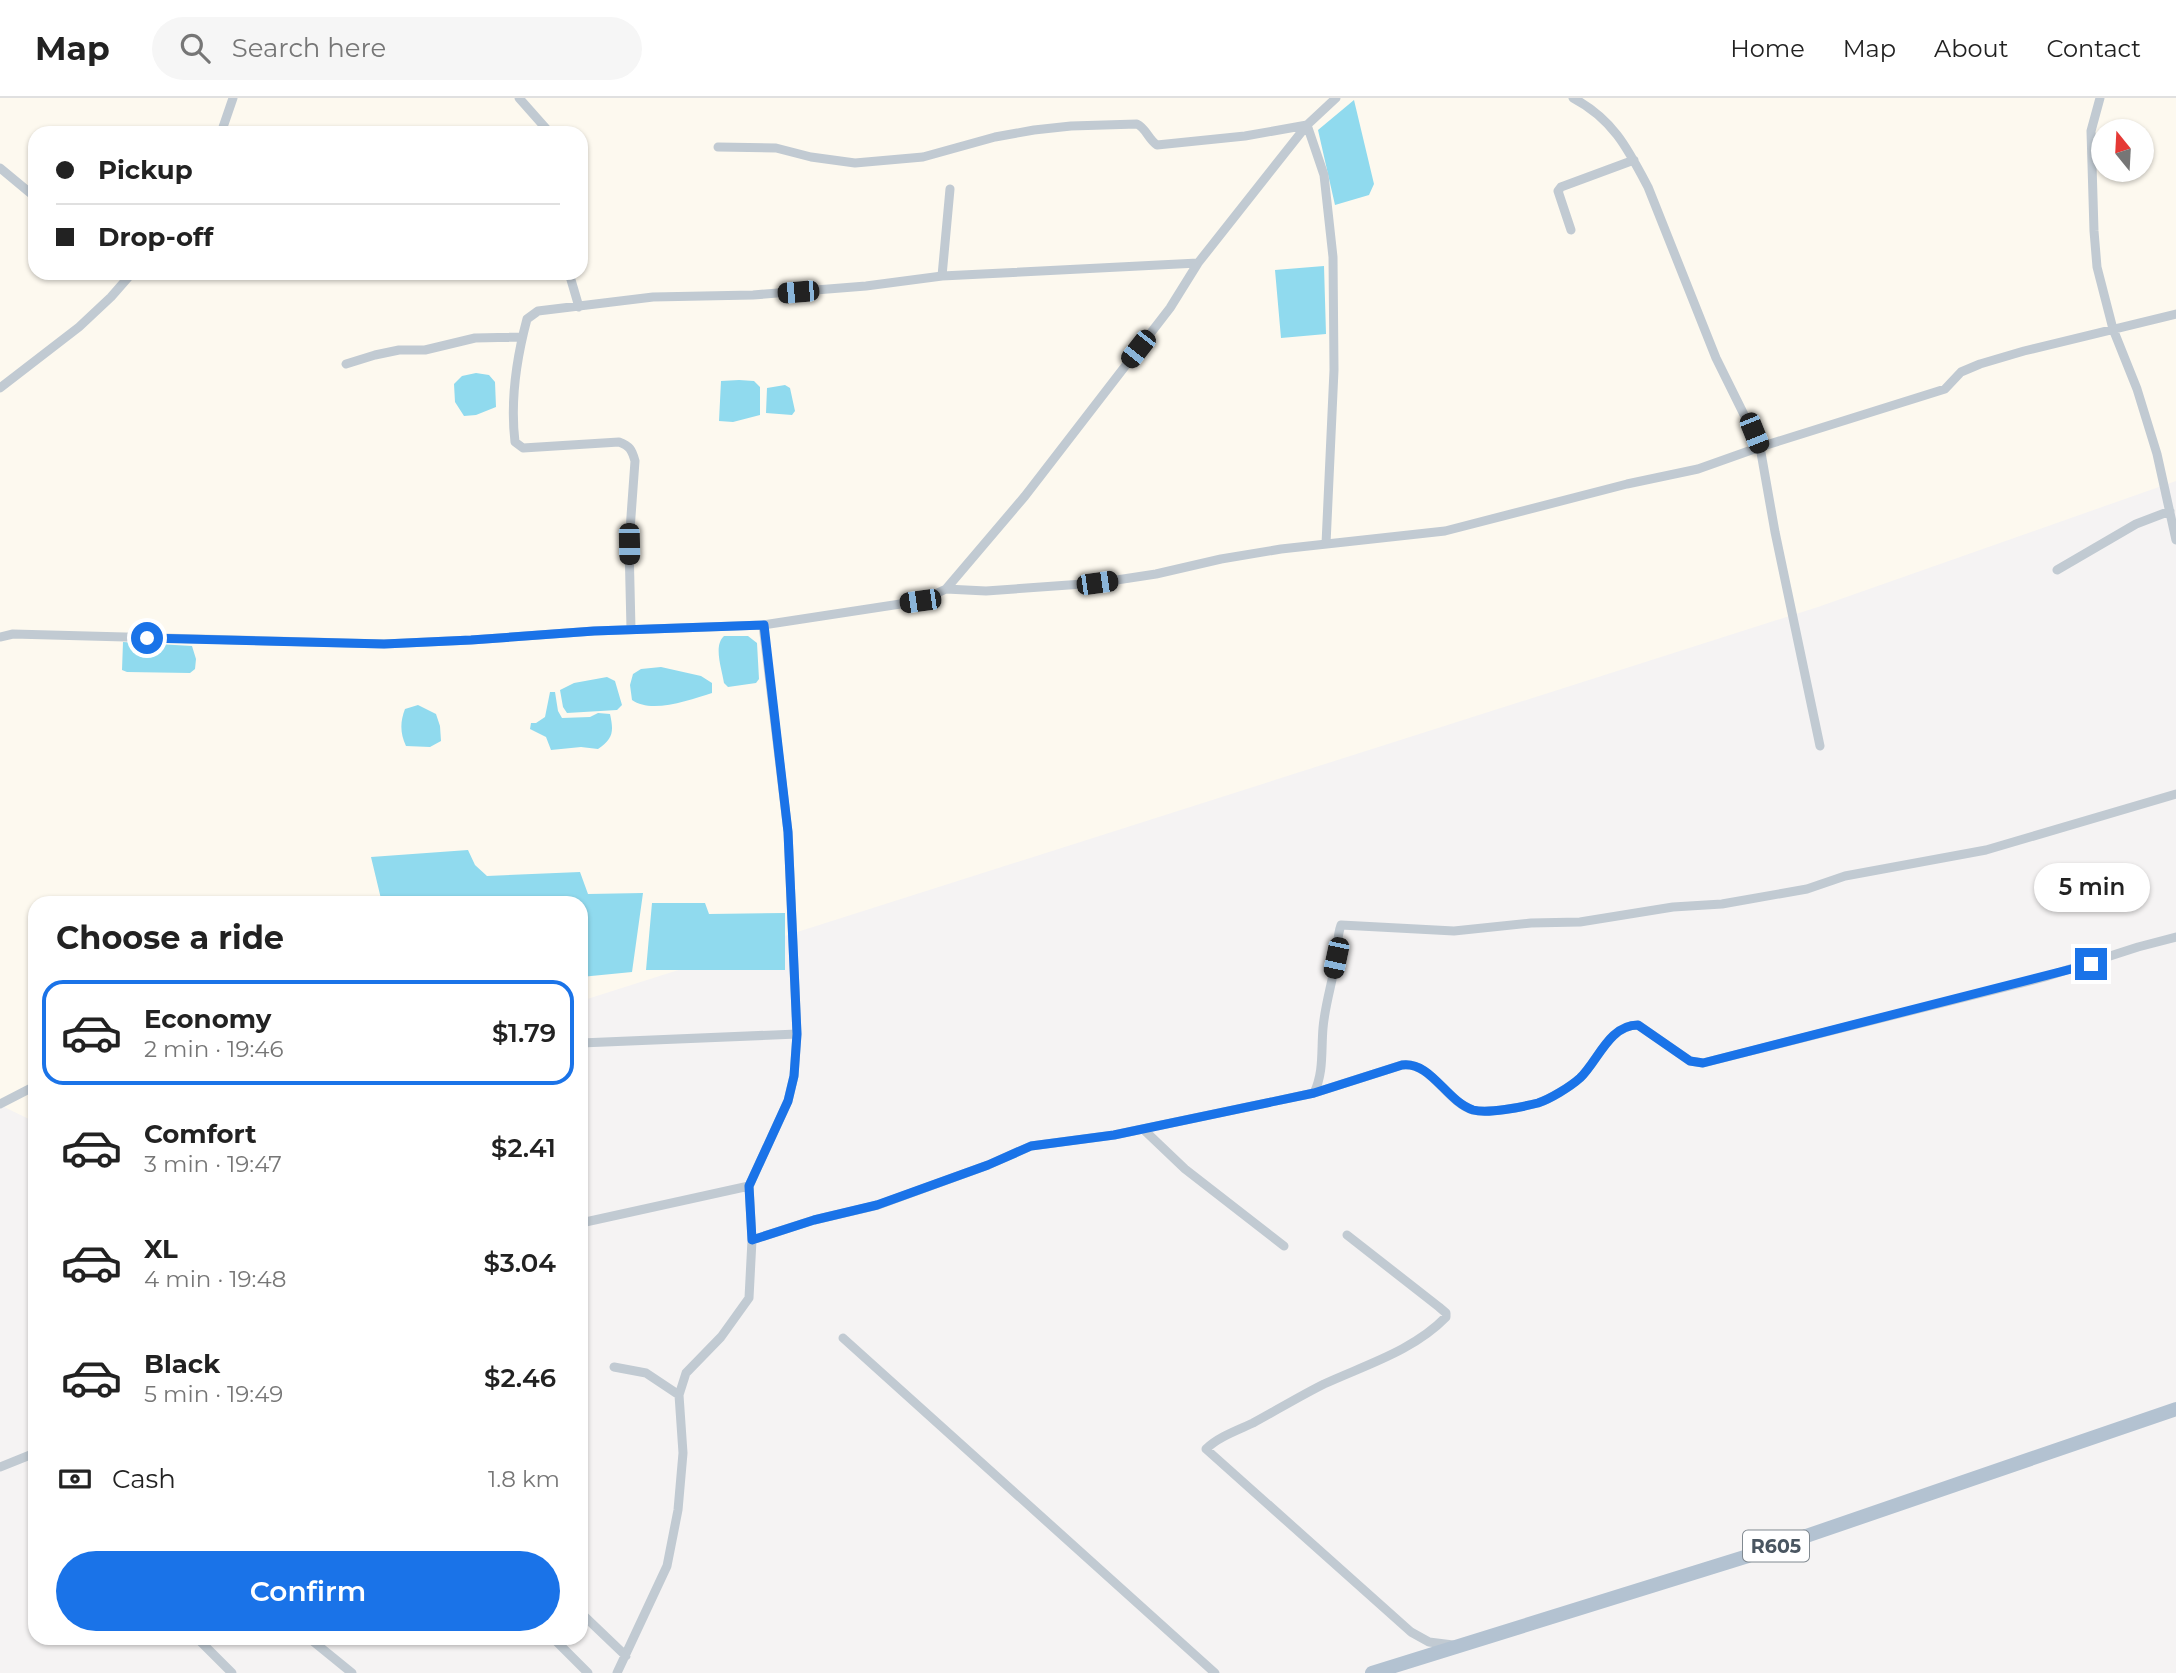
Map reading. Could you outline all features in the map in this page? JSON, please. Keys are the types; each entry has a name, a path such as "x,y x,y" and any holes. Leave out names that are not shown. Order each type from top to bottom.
{"main road":[{"name":"R605","path":"1372,1673 1827,1530 2176,1409"}],"street":[{"path":"223,126 233,98"},
{"path":"519,98 544,126"},
{"path":"0,637 13,634 384,644 631,629 764,625 920,601 946,589 1042,474 1170,308 1198,263 1307,125 1336,98"},
{"path":"1573,98 1622,138 1634,160 1648,187 1716,358 1760,447 1783,574 1820,746"},
{"path":"2101,98 2091,131 2097,267 2113,329 2137,389 2153,441 2176,540"},
{"path":"718,147 776,148 811,157 855,163 923,157 995,137 1071,126 1136,124 1144,128 1150,140 1157,145 1245,136 1307,125"},
{"path":"1307,125 1324,175 1333,257 1334,370 1325,544"},
{"path":"1571,230 1558,191 1561,187 1634,160"},
{"path":"0,168 28,191"},
{"path":"942,276 950,189"},
{"path":"631,629 629,544 635,461 633,452 629,446 619,442 523,448 515,442 512,416 514,381 527,319 538,311 653,297 753,295 866,286 942,276 1198,263"},
{"path":"0,387 79,327 125,280"},
{"path":"571,280 579,307"},
{"path":"946,589 986,591 1097,583 1156,574 1245,555 1446,531 1627,484 1698,469 1945,389 1961,372 1980,364 2176,314"},
{"path":"346,364 375,355 425,350 475,338 523,337"},
{"path":"2057,570 2136,524 2169,511"},
{"path":"617,1673 667,1566 678,1510 683,1453 680,1395 686,1373 721,1337 749,1298 752,1240 749,1186 788,1101 794,1076 797,1034 788,832 764,625"},
{"path":"1314,1093 1323,1059 1323,1028 1341,925 1454,931 1531,923 1580,922 1673,907 1722,904 1807,889 1846,876 1986,850 2176,794"},
{"path":"752,1240 814,1220 877,1205 988,1165 1031,1146 1143,1129 1314,1093 1411,1063 1420,1067 1450,1095 1473,1110 1494,1110 1540,1102 1579,1079 1607,1043 1630,1025 1638,1025 1690,1061 1703,1063 2045,977 2176,937"},
{"path":"588,1043 797,1034"},
{"path":"0,1104 28,1090"},
{"path":"1143,1129 1185,1169 1284,1245"},
{"path":"588,1221 749,1186"},
{"path":"1348,1235 1439,1307 1446,1313 1446,1317 1436,1327 1395,1353 1325,1384 1206,1449 1411,1632 1429,1642 1458,1646"},
{"path":"843,1338 1215,1673"},
{"path":"614,1367 646,1373 680,1395"},
{"path":"0,1467 28,1459"},
{"path":"588,1620 626,1656"},
{"path":"204,1645 232,1673"},
{"path":"318,1645 352,1673"},
{"path":"560,1645 588,1673"}],"shaded area":[{"path":"0,98 2176,98 2176,481 1818,607 588,999 588,896 28,896 28,1119 0,1105"}],"water":[{"path":"1354,100 1374,184 1369,195 1335,205 1318,130"},
{"path":"1324,266 1326,334 1281,338 1275,270"},
{"path":"476,373 489,375 495,382 496,407 476,415 464,416 455,402 454,384 462,376"},
{"path":"721,381 754,381 760,387 760,415 733,422 719,421"},
{"path":"785,385 790,388 795,411 792,415 766,413 767,388"},
{"path":"724,636 748,636 757,643 759,679 756,683 728,687 724,683 719,646"},
{"path":"123,642 192,646 196,659 195,669 190,673 127,672 122,670"},
{"path":"661,667 701,676 712,683 712,693 660,706 649,706 632,700 630,685 633,674 641,669"},
{"path":"607,677 615,681 622,705 617,710 567,713 560,690 574,683"},
{"path":"550,692 555,692 562,718 610,714 612,730 607,742 598,749 581,747 551,750 546,737 530,729 531,723 545,717"},
{"path":"418,705 436,714 440,726 441,741 430,747 406,746 403,737 405,709"},
{"path":"468,850 475,865 487,876 580,872 588,894 643,893 632,972 588,976 588,896 380,896 371,857"},
{"path":"652,903 705,903 709,914 785,913 785,970 646,970"}],"route":[{"path":"147,638 384,644 594,631 764,625 788,832 797,1034 794,1076 788,1101 749,1186 752,1240 814,1220 877,1205 988,1165 1031,1146 1114,1135 1314,1093 1411,1063 1420,1067 1450,1095 1473,1110 1494,1110 1540,1102 1562,1090 1579,1079 1607,1043 1630,1025 1638,1025 1690,1061 1703,1063 2091,964"}]}
